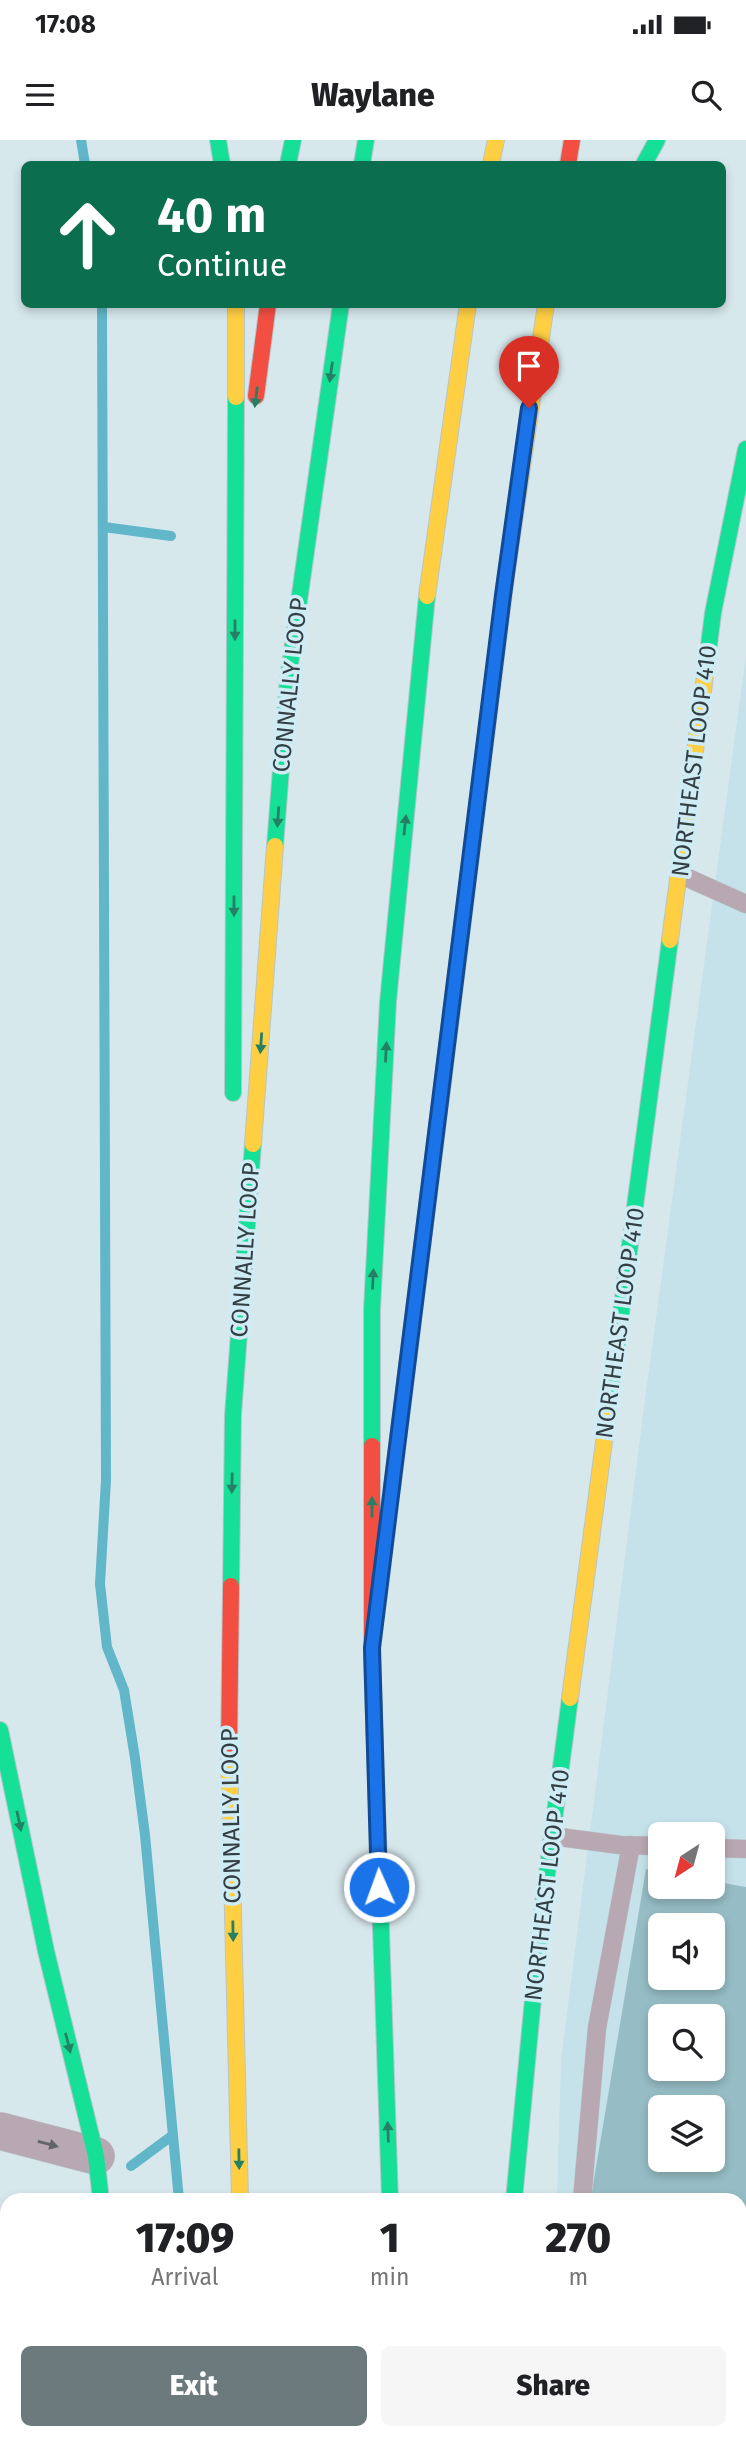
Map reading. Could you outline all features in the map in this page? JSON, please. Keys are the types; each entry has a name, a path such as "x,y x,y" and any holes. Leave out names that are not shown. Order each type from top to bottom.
{"main road":[{"path":"218,140 222,161"},
{"path":"289,161 293,140"},
{"path":"362,161 366,140"},
{"path":"492,161 496,140"},
{"path":"568,161 572,140"},
{"path":"646,161 657,140"},
{"path":"233,1107 236,308"},
{"path":"235,562 267,308"},
{"name":"CONNALLY LOOP","path":"240,2193 229,1759 233,1415 288,679 340,308"},
{"path":"390,2193 372,1648 372,1309 388,1002 430,569 467,308"},
{"path":"372,1648 503,595 545,308"},
{"path":"529,408 558,339"},
{"name":"NORTHEAST LOOP 410","path":"515,2193 539,1935 713,613 746,449"},
{"path":"233,1191 233,1415"},
{"path":"0,1730 46,1951 96,2156 100,2193"}],"street":[{"path":"0,2131 96,2156"}],"lane":[{"path":"679,874 746,904"},
{"path":"552,1836 648,1846"},
{"path":"583,2193 597,2028 631,1845"},
{"path":"725,1848 746,1849"}],"shaded area":[{"path":"746,655 746,2193 557,2193 561,2060 645,1399"}],"building":[{"path":"646,1869 648,1899 725,1899 725,1883 746,1887 746,2193 592,2193"}],"waterway":[{"path":"81,140 84,161"},
{"path":"102,308 106,1480 100,1584 107,1647 124,1690 145,1835 178,2193"},
{"path":"104,527 171,536"},
{"path":"131,2166 173,2135"}],"traffic: fast":[{"path":"218,140 222,161"},
{"path":"289,161 293,140"},
{"path":"362,161 366,140"},
{"path":"646,161 657,140"},
{"path":"275,846 288,679 340,308"},
{"path":"233,1093 236,397"},
{"path":"708,653 713,613 746,449"},
{"path":"392,1487 506,576"},
{"path":"372,1446 372,1309 388,1002 427,596"},
{"path":"608,1412 670,940"},
{"path":"231,1586 233,1415 253,1144"},
{"path":"372,1657 390,2193"},
{"path":"515,2193 539,1935 570,1698"},
{"path":"0,1730 46,1951 96,2156 100,2193"}],"traffic: slow":[{"path":"492,161 496,140"},
{"path":"236,308 236,397"},
{"path":"427,596 467,308"},
{"path":"506,576 545,308"},
{"path":"670,940 708,653"},
{"path":"253,1144 275,846"},
{"path":"570,1698 608,1412"},
{"path":"229,1749 240,2193"}],"traffic: jam":[{"path":"568,161 572,140"},
{"path":"256,396 267,308"},
{"path":"372,1446 372,1657"},
{"path":"229,1749 231,1586"}],"route":[{"path":"379,1887 372,1648 503,595 529,408"}]}
